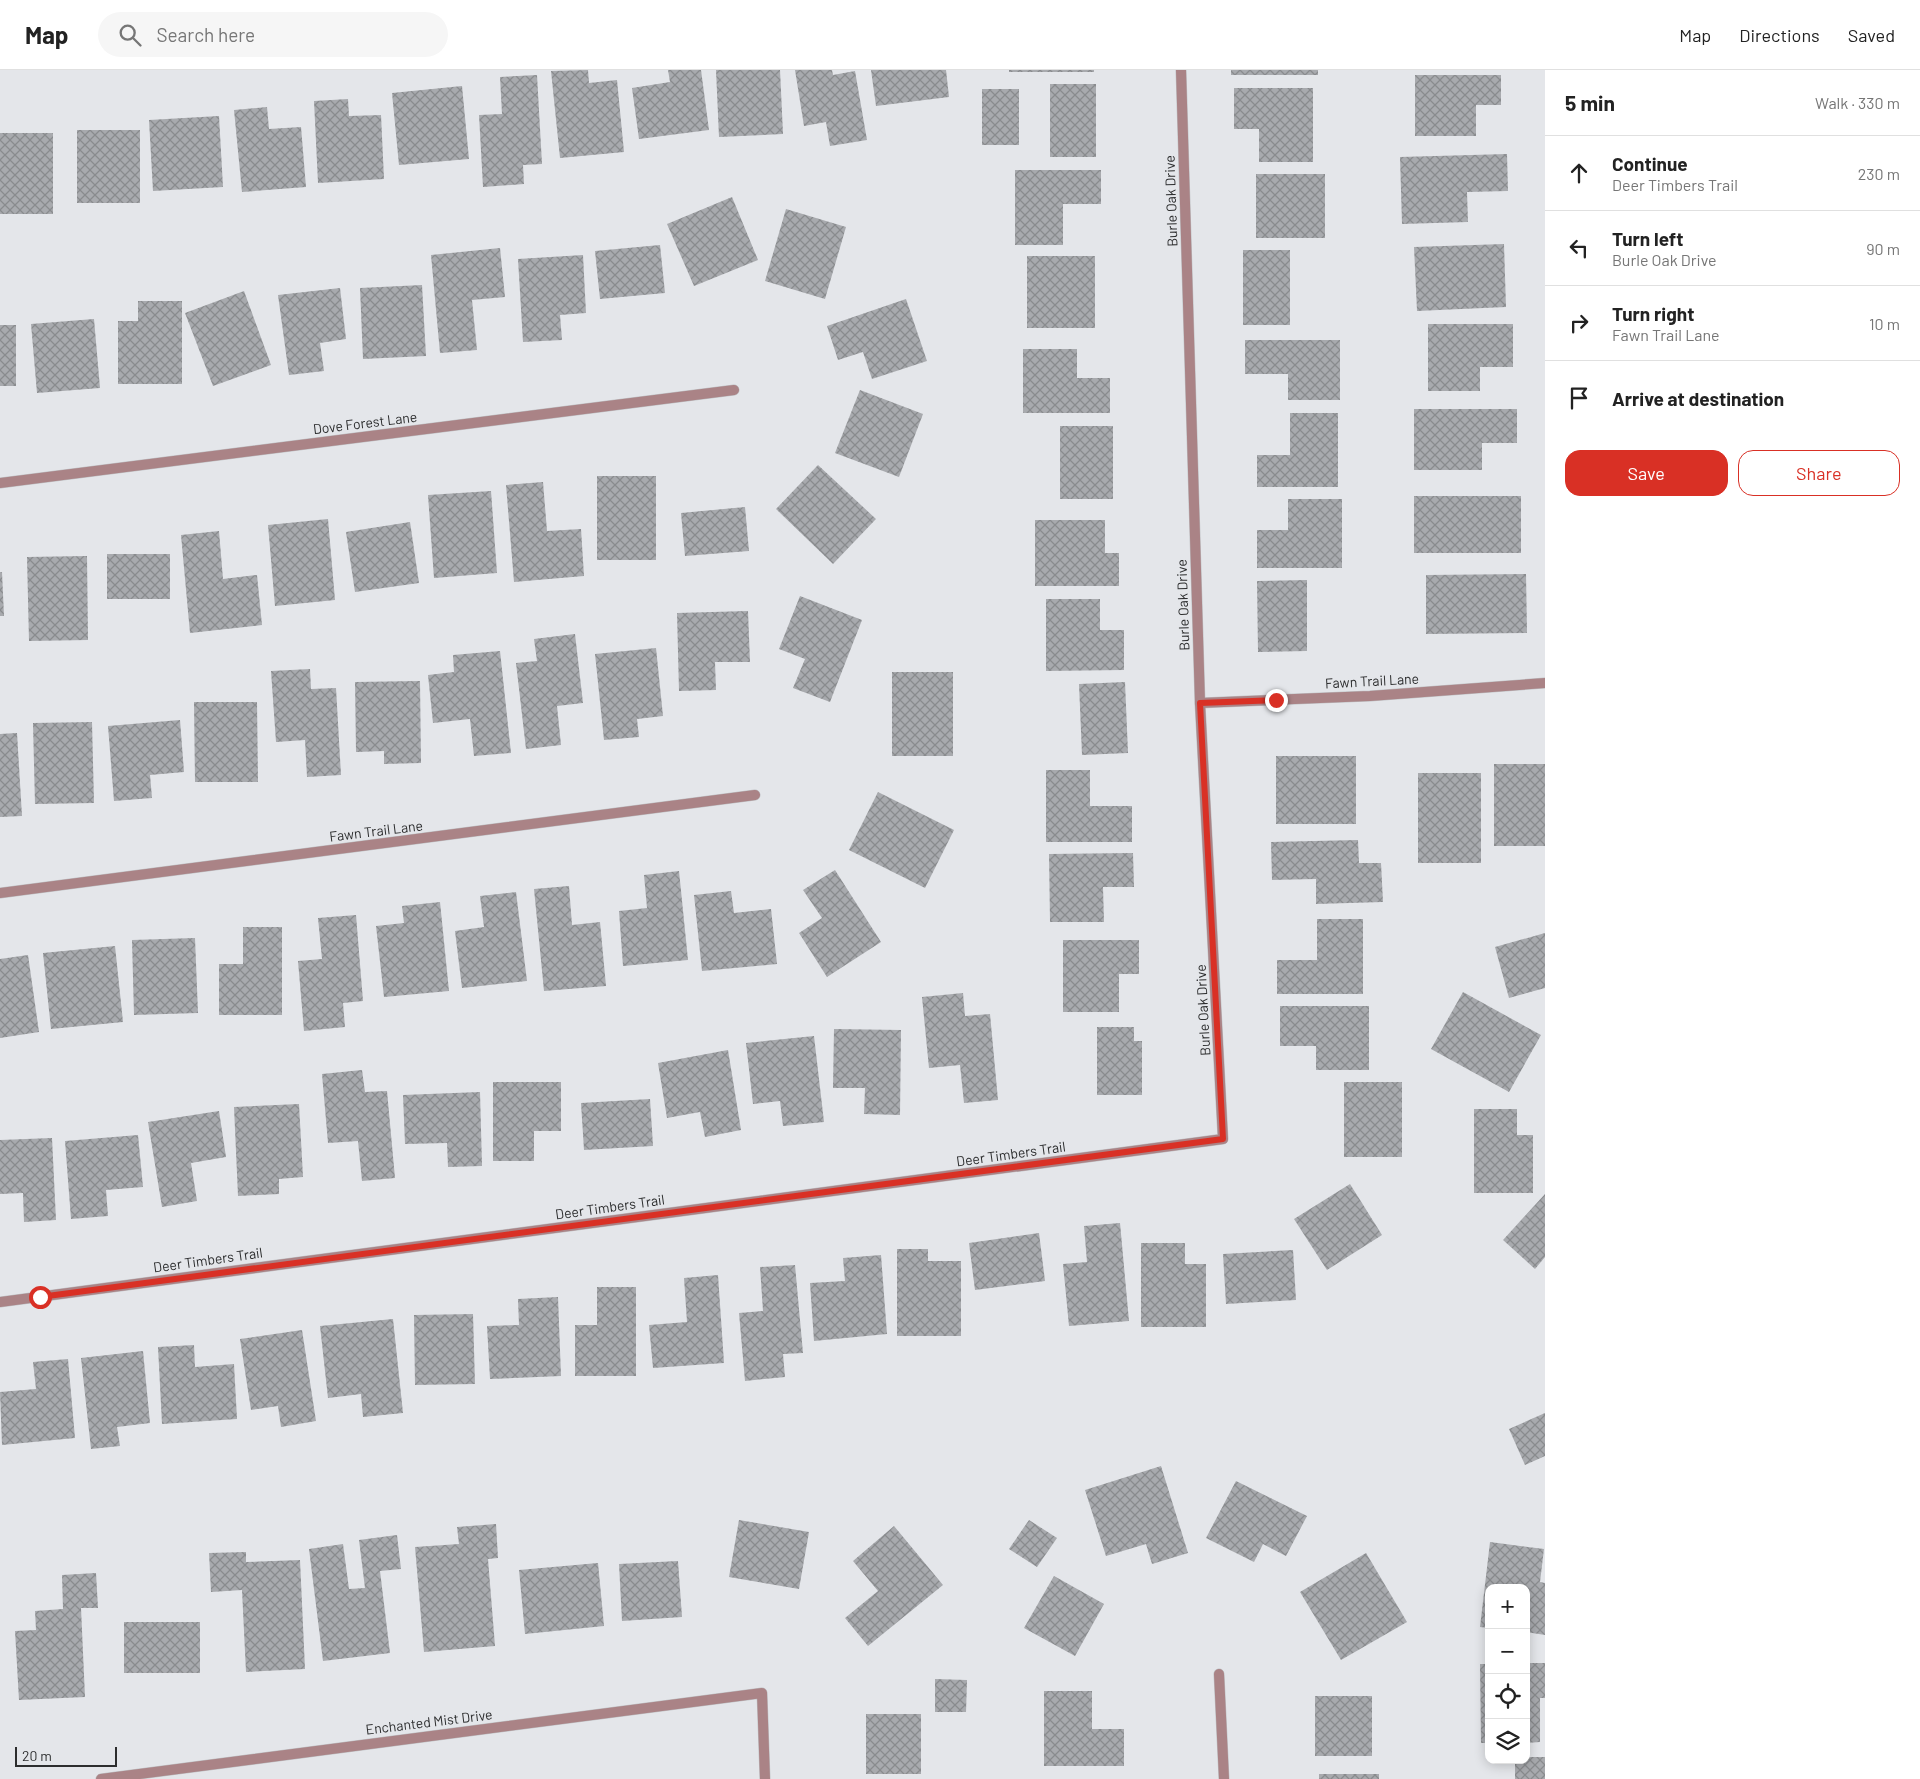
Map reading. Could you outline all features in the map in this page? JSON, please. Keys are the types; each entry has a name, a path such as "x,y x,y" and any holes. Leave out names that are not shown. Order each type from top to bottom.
{"street":[{"name":"Burle Oak Drive","path":"1181,70 1200,703 1223,1139"},
{"name":"Dove Forest Lane","path":"0,483 734,390"},
{"name":"Fawn Trail Lane","path":"1200,703 1370,696 1545,683"},
{"name":"Fawn Trail Lane","path":"0,893 755,795"},
{"name":"Deer Timbers Trail","path":"0,1302 1223,1139"},
{"path":"1219,1674 1224,1779"},
{"name":"Enchanted Mist Drive","path":"100,1779 762,1693 765,1779"}],"building":[{"path":"588,70 589,83 617,80 624,152 560,158 551,71"},
{"path":"668,70 701,70 709,130 639,139 632,88 670,82"},
{"path":"716,70 780,70 783,134 719,137"},
{"path":"795,70 832,70 833,75 855,71 867,140 830,146 826,122 804,126"},
{"path":"871,70 946,70 949,97 876,106"},
{"path":"1009,70 1094,70 1094,72 1009,72"},
{"path":"1231,70 1318,70 1318,75 1231,75"},
{"path":"537,75 542,164 523,165 524,184 483,187 479,115 502,114 500,77"},
{"path":"1415,75 1501,75 1501,105 1476,105 1476,136 1415,136"},
{"path":"1050,84 1096,84 1096,157 1050,157"},
{"path":"462,86 469,159 399,165 392,93"},
{"path":"1234,88 1313,88 1313,162 1259,162 1259,129 1234,129"},
{"path":"982,89 1019,89 1019,145 982,145"},
{"path":"348,99 349,116 381,115 384,179 318,183 314,101"},
{"path":"267,107 269,129 301,127 306,187 242,192 234,110"},
{"path":"219,116 223,187 153,191 149,120"},
{"path":"77,130 140,130 140,203 77,203"},
{"path":"0,133 53,133 53,214 0,214"},
{"path":"1507,154 1508,191 1467,192 1468,222 1402,224 1400,157"},
{"path":"1015,170 1101,170 1101,204 1063,204 1063,245 1015,245"},
{"path":"1256,174 1325,174 1325,238 1256,238"},
{"path":"732,197 758,260 694,286 667,224"},
{"path":"786,209 846,227 825,299 765,281"},
{"path":"1504,244 1506,307 1417,311 1414,247"},
{"path":"660,245 665,293 600,299 595,251"},
{"path":"500,248 505,297 472,300 477,350 440,353 431,255"},
{"path":"1243,250 1290,250 1290,325 1243,325"},
{"path":"583,255 586,313 560,315 562,340 523,342 518,259"},
{"path":"1027,256 1095,256 1095,328 1027,328"},
{"path":"422,285 426,356 363,359 360,288"},
{"path":"340,288 346,339 320,343 324,371 289,375 278,295"},
{"path":"244,291 271,365 213,386 185,313"},
{"path":"906,299 927,361 872,379 863,352 838,360 827,326"},
{"path":"138,301 182,301 182,384 118,384 118,321 138,321"},
{"path":"94,319 100,388 37,393 31,324"},
{"path":"1428,324 1513,324 1513,367 1480,367 1480,391 1428,391"},
{"path":"0,325 16,325 16,386 0,386"},
{"path":"1245,340 1340,340 1340,400 1288,400 1288,374 1245,374"},
{"path":"1023,349 1077,349 1077,378 1110,378 1110,413 1023,413"},
{"path":"860,390 923,414 899,477 835,453"},
{"path":"1414,409 1517,409 1517,443 1482,443 1482,470 1414,470"},
{"path":"1290,413 1338,413 1338,487 1257,487 1257,455 1290,455"},
{"path":"1060,426 1113,426 1113,499 1060,499"},
{"path":"818,465 876,519 833,564 776,509"},
{"path":"597,476 656,476 656,560 597,560"},
{"path":"543,482 547,531 581,529 584,576 514,582 506,485"},
{"path":"491,491 497,573 434,578 428,495"},
{"path":"1414,496 1521,496 1521,553 1414,553"},
{"path":"1288,499 1342,499 1342,568 1257,568 1257,530 1288,530"},
{"path":"745,507 749,551 685,556 681,513"},
{"path":"328,519 335,600 275,606 268,525"},
{"path":"1035,520 1105,520 1105,553 1119,553 1119,586 1035,586"},
{"path":"410,522 419,583 355,592 346,532"},
{"path":"219,531 223,579 257,575 262,625 190,633 181,535"},
{"path":"107,554 170,554 170,599 107,599"},
{"path":"87,556 88,640 29,641 27,557"},
{"path":"0,572 2,572 4,616 0,616"},
{"path":"1526,574 1527,633 1426,634 1426,575"},
{"path":"1307,580 1307,651 1258,652 1257,581"},
{"path":"800,596 862,620 830,702 793,688 805,659 779,649"},
{"path":"1046,599 1100,599 1100,630 1124,630 1124,670 1046,671"},
{"path":"748,611 750,662 715,662 716,690 679,691 677,613"},
{"path":"575,634 583,703 557,706 561,745 526,749 516,663 537,661 534,639"},
{"path":"656,648 663,716 637,719 639,737 604,740 595,654"},
{"path":"500,651 511,753 474,756 470,719 433,723 428,675 454,672 453,655"},
{"path":"310,669 311,689 336,688 341,775 307,777 305,740 276,742 271,671"},
{"path":"892,672 953,672 953,756 892,756"},
{"path":"420,681 421,763 384,764 384,751 356,752 355,682"},
{"path":"1125,682 1128,753 1082,755 1079,684"},
{"path":"194,702 257,702 258,782 195,782"},
{"path":"180,720 184,772 150,775 152,798 114,801 108,726"},
{"path":"92,722 94,803 35,804 33,723"},
{"path":"17,733 22,816 0,817 0,734"},
{"path":"1276,756 1356,756 1356,824 1276,824"},
{"path":"1494,764 1545,764 1545,846 1494,846"},
{"path":"1046,770 1090,770 1090,806 1132,806 1132,842 1046,842"},
{"path":"1418,773 1481,773 1481,863 1418,863"},
{"path":"878,792 954,830 925,888 849,850"},
{"path":"1358,840 1359,863 1381,863 1383,902 1316,904 1316,879 1272,880 1271,842"},
{"path":"1133,853 1134,887 1103,887 1104,922 1050,922 1049,854"},
{"path":"835,870 881,942 827,977 799,933 822,918 803,890"},
{"path":"679,871 688,960 623,966 619,911 647,908 644,875"},
{"path":"569,886 572,925 600,922 606,986 544,991 534,889"},
{"path":"731,891 734,913 771,909 777,964 702,971 694,895"},
{"path":"516,892 527,981 462,988 455,931 484,927 480,896"},
{"path":"440,902 449,991 384,997 376,926 404,923 402,906"},
{"path":"356,915 363,1001 343,1003 345,1027 304,1031 298,961 322,959 318,918"},
{"path":"1317,919 1363,919 1363,994 1277,994 1277,960 1317,960"},
{"path":"243,927 282,927 282,1015 219,1015 219,964 243,964"},
{"path":"1545,933 1545,988 1509,998 1495,947"},
{"path":"195,938 198,1013 134,1015 132,940"},
{"path":"1063,940 1139,940 1139,974 1119,974 1119,1012 1063,1012"},
{"path":"115,946 123,1022 51,1029 43,953"},
{"path":"28,955 39,1032 0,1038 0,959"},
{"path":"1463,992 1541,1035 1509,1092 1431,1049"},
{"path":"963,993 965,1016 990,1014 998,1100 964,1103 960,1065 929,1068 922,997"},
{"path":"1280,1006 1369,1006 1369,1070 1316,1070 1316,1046 1280,1046"},
{"path":"1097,1027 1134,1027 1134,1041 1142,1041 1142,1095 1097,1095"},
{"path":"834,1029 901,1030 900,1115 864,1114 865,1088 833,1088"},
{"path":"814,1036 824,1122 783,1126 780,1101 753,1104 746,1043"},
{"path":"728,1050 741,1130 705,1137 700,1112 667,1118 658,1063"},
{"path":"362,1070 365,1092 387,1091 395,1178 362,1181 358,1141 328,1143 322,1074"},
{"path":"493,1082 561,1082 561,1131 534,1131 534,1161 493,1161"},
{"path":"1344,1082 1402,1082 1402,1157 1344,1157"},
{"path":"480,1092 482,1166 448,1167 447,1143 405,1144 403,1095"},
{"path":"650,1099 653,1146 584,1150 581,1103"},
{"path":"299,1104 303,1177 279,1179 279,1194 238,1196 234,1107"},
{"path":"1474,1109 1517,1109 1517,1135 1533,1135 1533,1193 1474,1193"},
{"path":"219,1111 226,1157 191,1163 197,1201 162,1207 148,1122"},
{"path":"138,1135 143,1187 106,1190 108,1216 71,1219 65,1141"},
{"path":"52,1138 56,1220 24,1222 23,1193 0,1194 0,1140"},
{"path":"1350,1184 1382,1235 1327,1270 1294,1219"},
{"path":"1545,1194 1545,1257 1535,1269 1503,1240"},
{"path":"1120,1223 1129,1321 1069,1326 1063,1264 1087,1262 1084,1226"},
{"path":"1039,1233 1045,1281 975,1290 969,1243"},
{"path":"1141,1243 1185,1243 1185,1264 1206,1264 1206,1327 1141,1327"},
{"path":"897,1249 928,1249 928,1261 961,1261 961,1336 897,1336"},
{"path":"1293,1250 1296,1300 1226,1304 1223,1254"},
{"path":"881,1255 887,1334 814,1341 810,1283 845,1281 843,1258"},
{"path":"795,1265 803,1353 783,1354 785,1377 745,1381 739,1313 763,1311 760,1267"},
{"path":"718,1275 724,1363 653,1368 649,1325 687,1322 684,1278"},
{"path":"597,1287 636,1287 636,1376 575,1376 575,1325 597,1325"},
{"path":"558,1297 561,1376 490,1379 487,1326 519,1325 518,1299"},
{"path":"473,1314 475,1384 415,1385 414,1315"},
{"path":"393,1319 403,1413 363,1417 361,1394 328,1398 320,1326"},
{"path":"302,1330 316,1421 281,1427 278,1406 251,1410 240,1339"},
{"path":"194,1345 195,1367 234,1364 237,1419 162,1424 158,1347"},
{"path":"143,1351 150,1423 117,1427 120,1446 91,1449 81,1358"},
{"path":"68,1359 75,1438 2,1445 0,1392 36,1389 33,1362"},
{"path":"1545,1413 1545,1456 1525,1465 1509,1429"},
{"path":"1161,1466 1188,1553 1152,1564 1146,1544 1106,1556 1085,1490"},
{"path":"1236,1481 1307,1516 1286,1556 1263,1544 1254,1562 1206,1538"},
{"path":"739,1520 809,1532 799,1589 729,1577"},
{"path":"1029,1520 1057,1538 1037,1567 1009,1549"},
{"path":"496,1524 498,1558 488,1559 495,1646 424,1652 415,1547 459,1544 457,1527"},
{"path":"894,1526 943,1585 868,1646 845,1618 878,1591 853,1561"},
{"path":"397,1535 401,1569 380,1571 390,1653 323,1661 309,1549 343,1544 349,1589 365,1588 359,1540"},
{"path":"1490,1542 1544,1549 1540,1582 1545,1583 1545,1635 1530,1633 1530,1584 1485,1584"},
{"path":"246,1552 246,1562 300,1560 305,1669 246,1672 242,1590 211,1592 209,1553"},
{"path":"1366,1553 1407,1622 1341,1660 1300,1592"},
{"path":"678,1561 682,1617 622,1621 619,1564"},
{"path":"598,1563 604,1626 525,1634 519,1570"},
{"path":"96,1573 98,1608 81,1608 85,1697 19,1700 15,1631 36,1630 35,1611 63,1609 62,1575"},
{"path":"1054,1576 1104,1604 1075,1656 1024,1628"},
{"path":"1485,1584 1485,1628 1480,1627"},
{"path":"124,1622 200,1622 200,1673 124,1673"},
{"path":"1530,1663 1545,1663 1545,1698 1540,1698 1540,1742 1530,1743"},
{"path":"1480,1664 1485,1664 1485,1743 1481,1743"},
{"path":"935,1679 967,1680 966,1712 935,1712"},
{"path":"1044,1691 1092,1691 1092,1729 1124,1729 1124,1766 1044,1766"},
{"path":"1315,1696 1372,1696 1372,1756 1315,1756"},
{"path":"866,1714 921,1714 921,1774 866,1774"},
{"path":"1530,1757 1545,1757 1545,1779 1515,1779 1515,1764 1530,1764"},
{"path":"1319,1774 1379,1774 1379,1779 1319,1779"}],"route":[{"path":"40,1297 1223,1139 1200,703 1276,700"}]}
